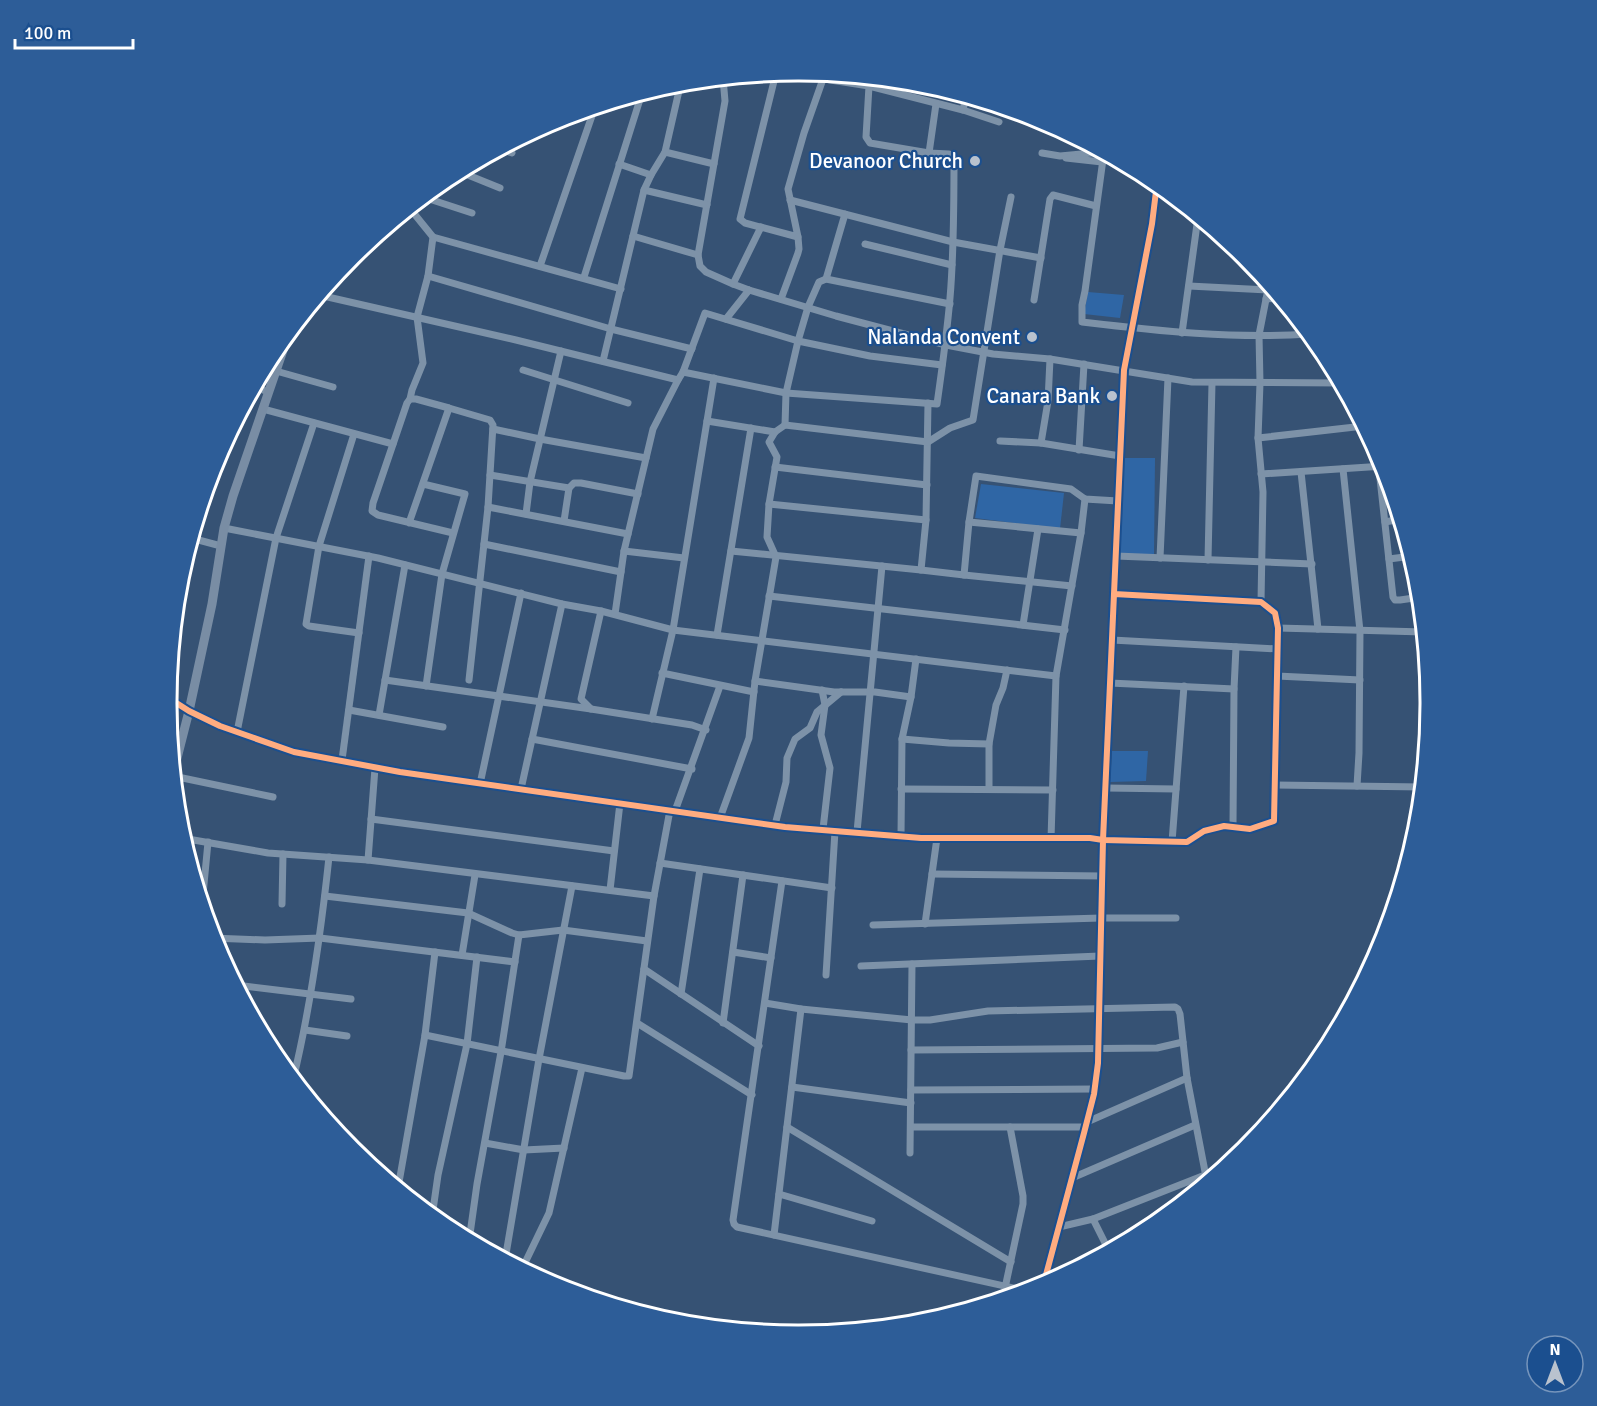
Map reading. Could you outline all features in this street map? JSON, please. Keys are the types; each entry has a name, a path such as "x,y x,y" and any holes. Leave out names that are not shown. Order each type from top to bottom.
{"street":[{"path":"776,82 740,219 746,223 798,237"},
{"path":"781,299 799,249 788,189 822,82"},
{"path":"845,83 868,86 963,110 999,122"},
{"path":"724,85 725,101 698,255 700,266 706,272 748,290 945,345 982,352 1050,359 1192,382 1332,383"},
{"path":"683,372 786,393 937,404 950,304 954,159 949,154 870,143 866,137 868,86"},
{"path":"603,361 644,190 665,152 679,93"},
{"path":"584,277 639,102"},
{"path":"930,153 936,104"},
{"path":"963,110 964,104"},
{"path":"540,266 592,117"},
{"path":"665,152 714,164"},
{"path":"1042,153 1060,156 1090,153"},
{"path":"1062,158 1102,162 1082,305 1082,322 1223,336 1299,334"},
{"path":"619,164 651,175"},
{"path":"469,176 500,188"},
{"path":"644,190 707,205"},
{"path":"1046,1274 1095,1089 1098,1063 1103,840 1124,370 1156,194"},
{"path":"1034,300 1050,199 1053,195 1096,206"},
{"path":"720,818 749,738 755,681 776,557 767,537 769,504 777,457 769,442 785,425 928,442 950,428 973,420 982,352 1011,197"},
{"path":"433,200 472,213"},
{"path":"790,200 953,242 1041,258"},
{"path":"415,214 433,237 621,289"},
{"path":"826,279 845,214"},
{"path":"1182,333 1197,226"},
{"path":"733,284 761,227"},
{"path":"633,236 698,255"},
{"path":"433,237 428,276 417,317 423,363 407,403 372,511 378,515 453,533"},
{"path":"865,244 952,265"},
{"path":"428,276 611,329 692,349"},
{"path":"785,425 786,393 798,341 808,307 819,282 826,279 950,304"},
{"path":"1189,286 1260,287"},
{"path":"726,320 748,290"},
{"path":"1261,602 1263,492 1258,438 1259,335 1267,294"},
{"path":"328,297 678,380"},
{"path":"1266,299 1271,299"},
{"path":"615,615 624,551 653,429 683,372 705,313 798,341 870,356 942,365"},
{"path":"526,514 530,482 561,351"},
{"path":"179,752 212,604 224,528 280,358"},
{"path":"1041,444 1048,401 1050,359"},
{"path":"1079,450 1084,364"},
{"path":"523,370 628,403"},
{"path":"276,371 333,387"},
{"path":"652,719 673,630 714,378"},
{"path":"1160,558 1168,378"},
{"path":"1208,560 1212,383"},
{"path":"262,390 269,392"},
{"path":"410,399 493,422 488,507 469,680"},
{"path":"921,570 926,520 928,403"},
{"path":"410,523 449,408"},
{"path":"263,409 393,444"},
{"path":"707,421 776,432"},
{"path":"237,732 276,538 314,423"},
{"path":"1258,438 1355,427"},
{"path":"717,635 751,428"},
{"path":"493,429 646,458"},
{"path":"354,434 319,546 306,624 359,633"},
{"path":"1000,441 1041,444 1120,456"},
{"path":"775,466 927,485"},
{"path":"1262,474 1374,467"},
{"path":"1343,469 1360,631 1357,786"},
{"path":"1301,472 1318,629"},
{"path":"490,475 569,488"},
{"path":"964,575 976,477 1071,489 1085,499 1118,501"},
{"path":"564,521 569,488 574,483 638,494"},
{"path":"423,484 465,494 442,574 426,686"},
{"path":"1383,492 1395,600 1411,598"},
{"path":"1051,839 1056,675 1085,499"},
{"path":"769,504 926,520"},
{"path":"488,507 628,534"},
{"path":"1385,522 1392,521"},
{"path":"969,522 1081,533"},
{"path":"224,528 369,556 673,630 1056,675"},
{"path":"1023,625 1038,529"},
{"path":"199,540 221,546"},
{"path":"484,544 621,572"},
{"path":"624,551 684,558"},
{"path":"731,551 1072,586"},
{"path":"342,760 369,556"},
{"path":"1116,556 1312,564"},
{"path":"1389,559 1403,557"},
{"path":"379,715 405,565"},
{"path":"857,832 882,566"},
{"path":"480,784 521,592"},
{"path":"176,703 220,726 294,752 375,768 480,784 775,825 937,838 1090,838 1187,842 1204,831 1224,826 1250,829 1274,821 1278,650 1275,613 1261,602 1114,594"},
{"path":"769,596 1065,630"},
{"path":"520,789 562,604"},
{"path":"591,709 581,699 601,611"},
{"path":"1278,628 1416,632"},
{"path":"1112,640 1278,650"},
{"path":"1233,827 1236,647"},
{"path":"901,836 902,739 916,659"},
{"path":"990,789 990,744 996,705 1003,688 1006,670"},
{"path":"663,674 754,692"},
{"path":"1277,676 1360,680"},
{"path":"385,680 591,709 692,725 706,730"},
{"path":"755,681 841,692 871,692 911,697"},
{"path":"1110,683 1234,689"},
{"path":"425,1035 629,1076 660,863 673,811 692,769 720,686"},
{"path":"1172,842 1184,686"},
{"path":"822,690 825,705 821,735 831,768 823,829"},
{"path":"775,825 786,782 787,758 795,739 810,728 817,712 841,692"},
{"path":"349,710 442,727"},
{"path":"810,728 821,735"},
{"path":"532,739 692,769"},
{"path":"902,739 990,744"},
{"path":"368,860 375,768"},
{"path":"181,777 273,797"},
{"path":"1275,785 1415,787"},
{"path":"1106,788 1176,789"},
{"path":"901,789 1053,790"},
{"path":"610,890 620,803"},
{"path":"371,819 614,851"},
{"path":"826,975 835,831"},
{"path":"925,924 937,838"},
{"path":"192,840 268,853 368,860 654,896"},
{"path":"204,884 208,842"},
{"path":"282,904 283,854"},
{"path":"296,1069 305,1030 320,938 328,857"},
{"path":"660,863 831,888"},
{"path":"681,994 700,868"},
{"path":"932,874 1103,876"},
{"path":"462,955 475,875"},
{"path":"723,1023 743,875"},
{"path":"782,881 734,1224 737,1227 1005,1288 1023,1204 1010,1127"},
{"path":"506,1252 539,1059 572,886"},
{"path":"325,896 468,913 519,934 563,930 647,941"},
{"path":"873,925 1176,918"},
{"path":"471,1231 519,934"},
{"path":"223,938 320,938 515,962"},
{"path":"399,1180 425,1035 435,952"},
{"path":"733,952 771,958"},
{"path":"861,966 1100,956"},
{"path":"433,1206 438,1175 467,1044 477,957"},
{"path":"910,1154 912,964"},
{"path":"644,969 759,1046"},
{"path":"245,986 351,999"},
{"path":"765,1003 801,1009 912,1020 930,1020 976,1012 1174,1007 1180,1014 1187,1078 1205,1174"},
{"path":"774,1235 801,1009"},
{"path":"637,1023 752,1095"},
{"path":"305,1030 347,1036"},
{"path":"911,1050 1157,1048 1183,1042"},
{"path":"525,1262 549,1213 582,1068"},
{"path":"911,1127 1086,1124 1187,1078"},
{"path":"792,1087 911,1102"},
{"path":"911,1090 1095,1089"},
{"path":"1072,1178 1195,1125"},
{"path":"787,1127 1011,1262"},
{"path":"485,1143 524,1150 564,1148"},
{"path":"1059,1227 1093,1219 1193,1184"},
{"path":"779,1194 872,1221"},
{"path":"1093,1219 1105,1245"}],"shaded area":[{"path":"1088,292 1124,295 1120,318 1084,314"},
{"path":"1120,458 1155,458 1154,555 1120,554"},
{"path":"981,484 1064,493 1060,529 975,518"},
{"path":"1112,751 1148,751 1146,781 1110,782"}],"cycle path":[{"path":"1114,594 1261,602 1275,613 1278,628 1274,821 1250,829 1224,826 1204,831 1187,842 1103,840 1124,370 1156,194"},
{"path":"176,703 220,726 294,752 400,772 785,827 921,838 1090,838 1103,840 1098,1063 1094,1094 1046,1274"}],"place":[{"name":"Devanoor Church","path":"975,161"},
{"name":"Nalanda Convent","path":"1032,337"},
{"name":"Canara Bank","path":"1112,396"}]}
